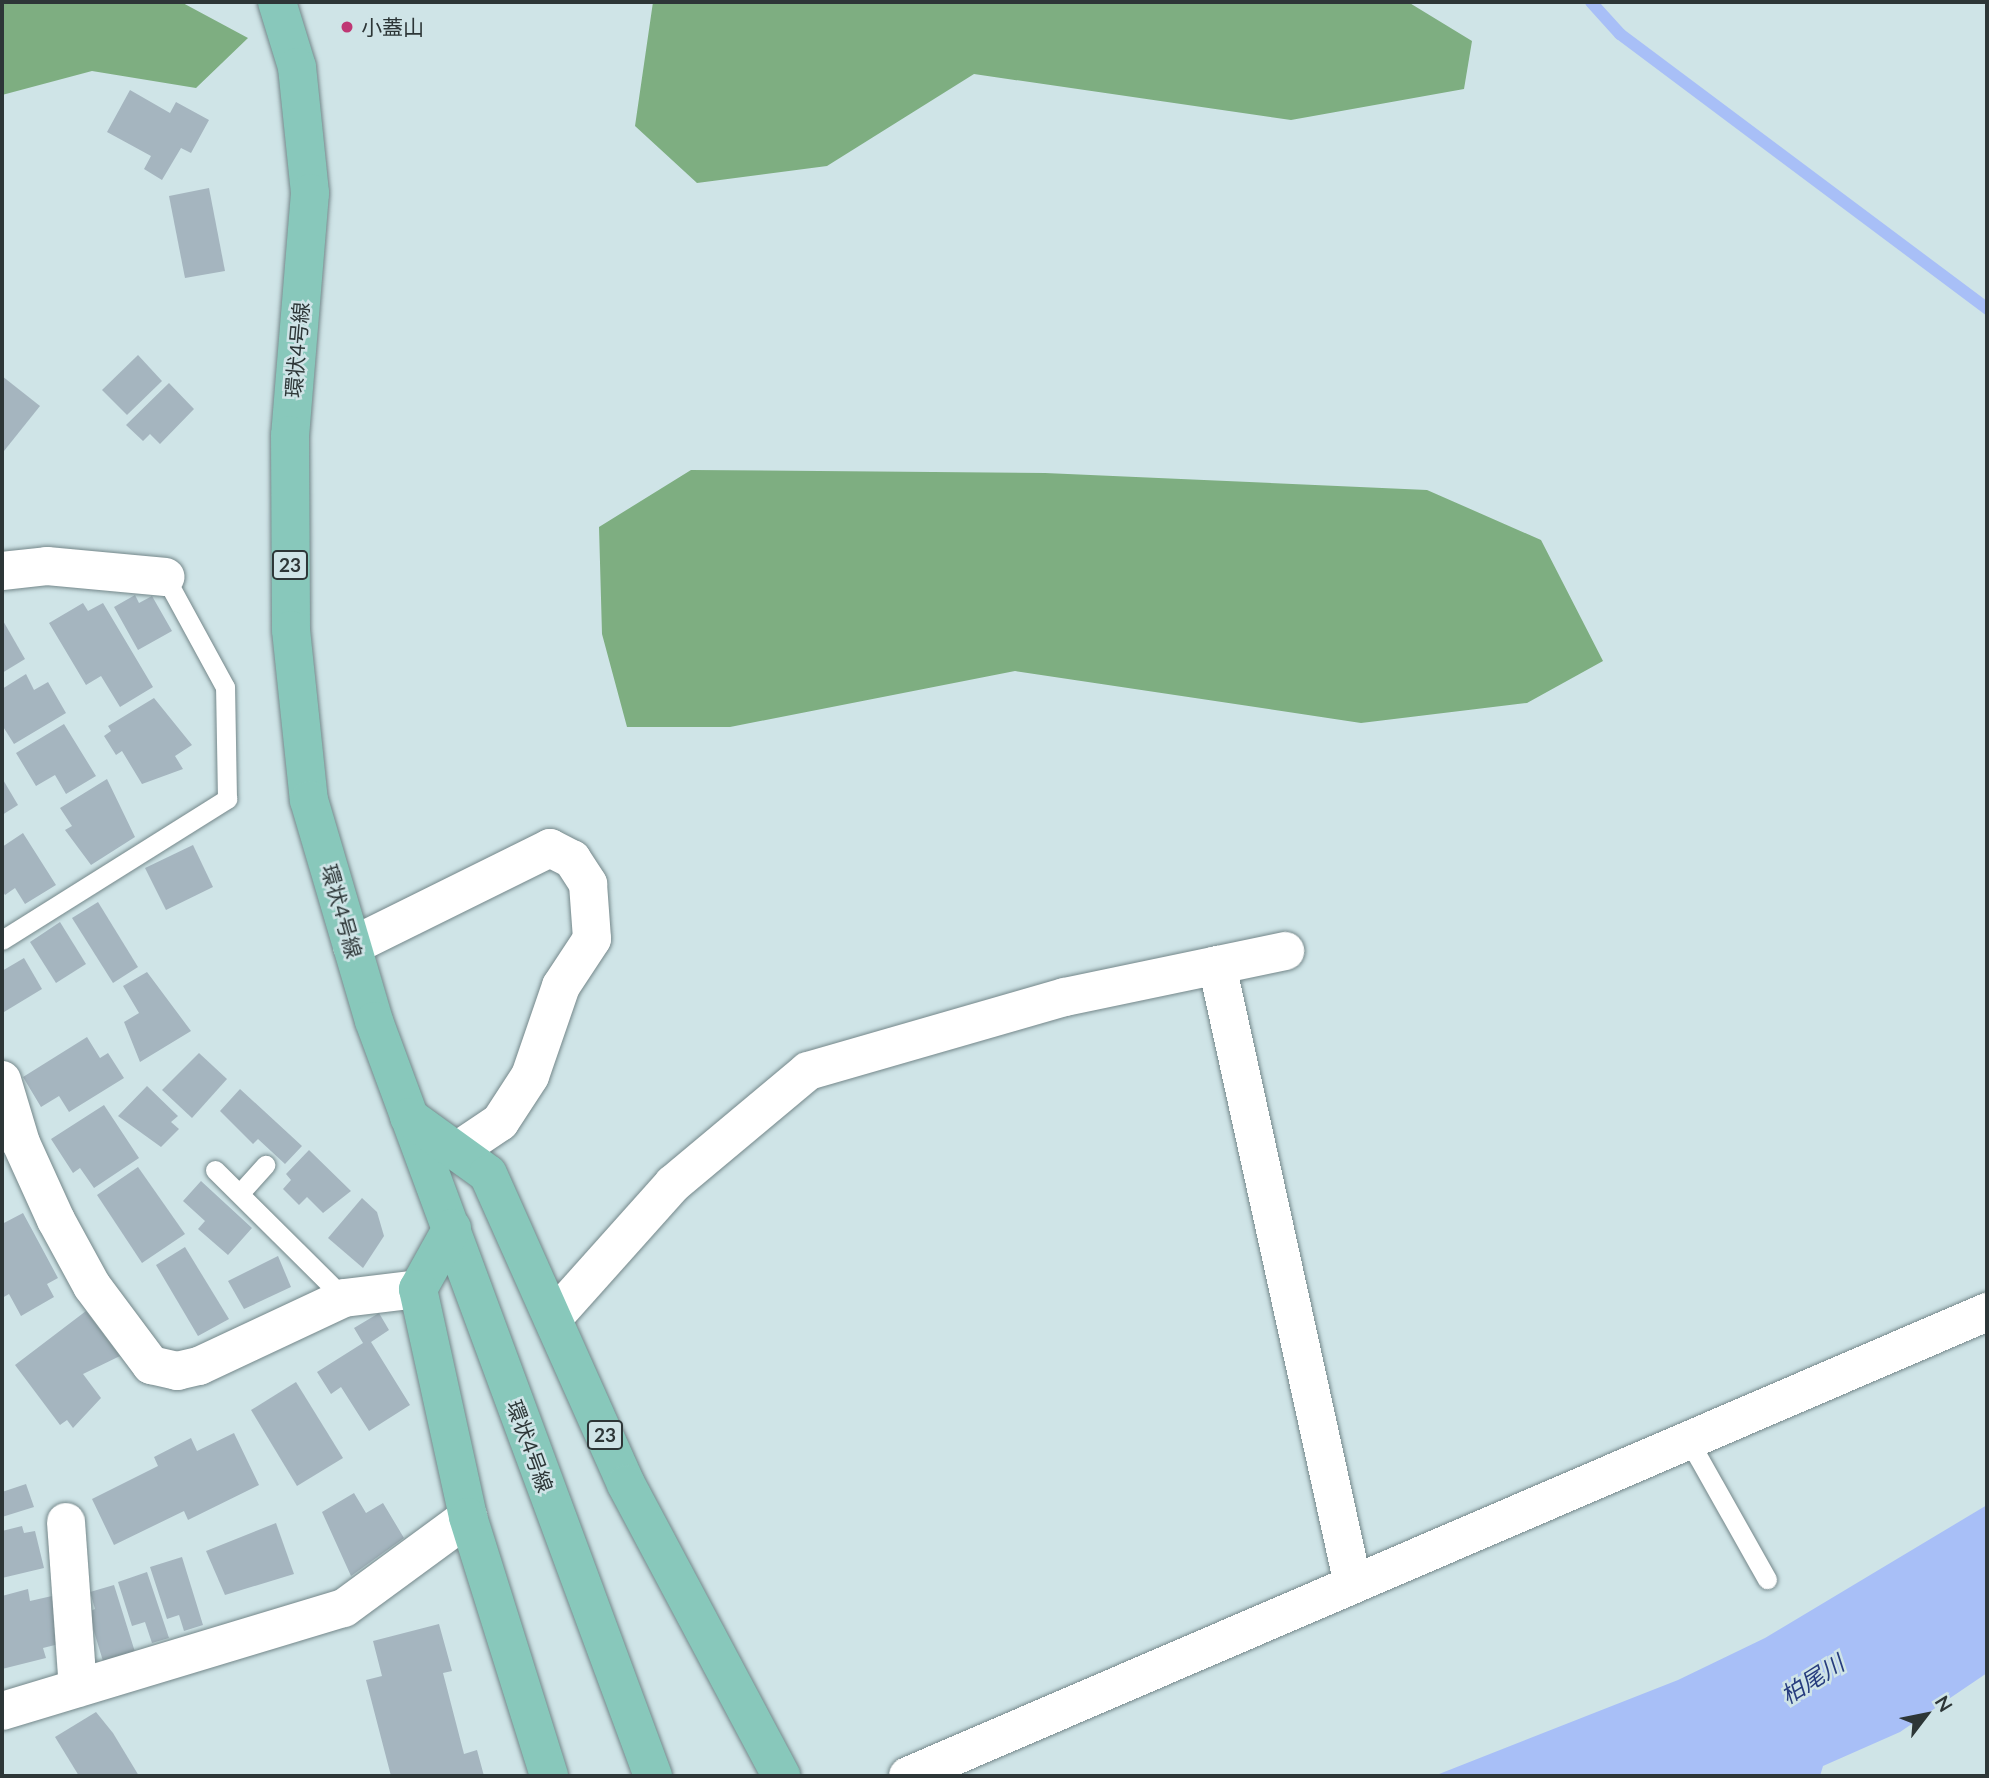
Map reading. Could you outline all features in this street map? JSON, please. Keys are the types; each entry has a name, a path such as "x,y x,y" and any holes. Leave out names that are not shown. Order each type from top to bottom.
{"main road":[{"name":"環状4号線","path":"277,2 297,67 310,193 289,435 291,630 309,800 352,946 409,1116 653,1776"},
{"name":"23","path":"409,1116 460,1149 488,1174 555,1316 626,1484 780,1776"},
{"path":"452,1228 418,1289 468,1517 549,1776"}],"street":[{"path":"2,571 47,566 165,577"},
{"path":"352,946 550,848 572,859 587,884 593,939 561,986 530,1076 500,1122 460,1149"},
{"path":"555,1316 673,1184 808,1072 1065,997 1285,951"},
{"path":"1217,965 1352,1580"},
{"path":"2,1080 21,1143 56,1220 92,1286 151,1366 177,1371 199,1366 344,1298 418,1289"},
{"path":"908,1776 1352,1580 1987,1311"},
{"path":"2,1711 344,1608 468,1517"},
{"path":"66,1522 78,1688"}],"lane":[{"path":"2,940 228,799 225,687 165,577"},
{"path":"240,1193 265,1165"},
{"path":"215,1170 344,1298"},
{"path":"1688,1439 1768,1579"}],"green space":[{"path":"2,2 181,2 248,38 196,88 92,71 2,95"},
{"path":"653,2 1408,2 1472,41 1464,89 1291,120 974,74 827,166 697,183 635,126"},
{"path":"691,470 1045,473 1427,490 1541,540 1603,661 1527,703 1361,723 1015,671 730,727 627,727 602,634 599,527"}],"water":[{"name":"柏尾川","path":"1987,1505 1987,1673 1900,1732 1823,1766 1820,1776 1434,1776 1678,1680 1765,1638"}],"building":[{"path":"130,90 170,113 176,102 209,120 191,153 181,148 162,180 144,169 151,156 107,132"},
{"path":"209,188 225,271 185,278 169,196"},
{"path":"138,355 162,381 127,415 102,390"},
{"path":"2,376 40,406 4,451 2,449"},
{"path":"169,383 194,409 160,444 150,434 143,441 126,425"},
{"path":"135,595 139,603 152,596 172,631 138,650 114,607"},
{"path":"83,603 88,611 103,603 153,687 120,707 101,676 86,685 49,623"},
{"path":"2,619 25,659 2,673"},
{"path":"26,674 34,690 48,682 66,713 14,744 2,725 2,689"},
{"path":"154,698 192,745 175,756 183,769 142,784 122,751 116,755 104,736 111,731 108,726"},
{"path":"64,724 96,776 66,794 55,775 36,786 16,753"},
{"path":"2,778 18,805 2,815"},
{"path":"107,779 135,837 91,865 65,830 72,826 60,808"},
{"path":"23,833 56,885 25,904 15,888 5,895 2,890 2,847"},
{"path":"193,845 213,887 166,910 145,868"},
{"path":"98,902 138,967 113,983 72,918"},
{"path":"60,922 86,964 56,983 30,942"},
{"path":"24,958 42,989 4,1012 2,971"},
{"path":"147,972 191,1031 140,1062 124,1022 139,1013 123,986"},
{"path":"87,1037 100,1058 108,1053 124,1078 69,1112 59,1096 41,1107 23,1077"},
{"path":"199,1053 227,1079 192,1118 162,1090"},
{"path":"147,1086 178,1116 171,1122 179,1129 161,1147 118,1116"},
{"path":"240,1089 302,1146 285,1164 258,1139 253,1144 220,1111"},
{"path":"104,1105 139,1158 94,1188 80,1168 73,1173 51,1139"},
{"path":"309,1150 351,1191 323,1213 307,1197 299,1205 283,1189 291,1180 286,1174"},
{"path":"138,1167 185,1234 142,1263 97,1195"},
{"path":"201,1181 252,1228 228,1255 198,1229 205,1221 183,1201"},
{"path":"362,1198 377,1212 384,1236 363,1268 328,1238"},
{"path":"23,1213 58,1278 47,1284 54,1297 21,1316 9,1294 2,1298 2,1224"},
{"path":"185,1247 229,1319 198,1336 156,1265"},
{"path":"278,1256 291,1287 244,1309 228,1281"},
{"path":"86,1311 120,1356 83,1374 101,1398 73,1428 67,1420 60,1425 15,1365"},
{"path":"379,1313 389,1330 371,1342 410,1405 369,1431 341,1387 331,1394 317,1372 363,1343 354,1328"},
{"path":"296,1382 343,1458 297,1486 251,1410"},
{"path":"234,1433 259,1485 188,1520 184,1511 114,1545 92,1499 158,1466 154,1457 191,1438 197,1451"},
{"path":"26,1484 34,1507 2,1517 2,1492"},
{"path":"354,1493 366,1513 383,1503 404,1538 351,1576 322,1512"},
{"path":"276,1523 294,1574 225,1595 206,1551"},
{"path":"22,1526 24,1533 35,1531 44,1568 2,1578 2,1531"},
{"path":"182,1557 203,1625 184,1631 179,1615 167,1619 150,1567"},
{"path":"147,1572 169,1638 152,1643 145,1622 132,1626 118,1582"},
{"path":"114,1585 135,1652 103,1661 88,1612 95,1609 90,1592"},
{"path":"28,1589 30,1601 52,1596 59,1644 43,1648 46,1658 2,1669 2,1596"},
{"path":"439,1624 452,1671 443,1673 464,1754 477,1750 484,1776 391,1776 366,1680 382,1676 373,1641"},
{"path":"96,1712 113,1733 139,1776 79,1776 55,1737"}],"waterway":[{"path":"1591,2 1620,34 1987,309"}],"place":[{"name":"小蓋山","path":"347,27"}]}
